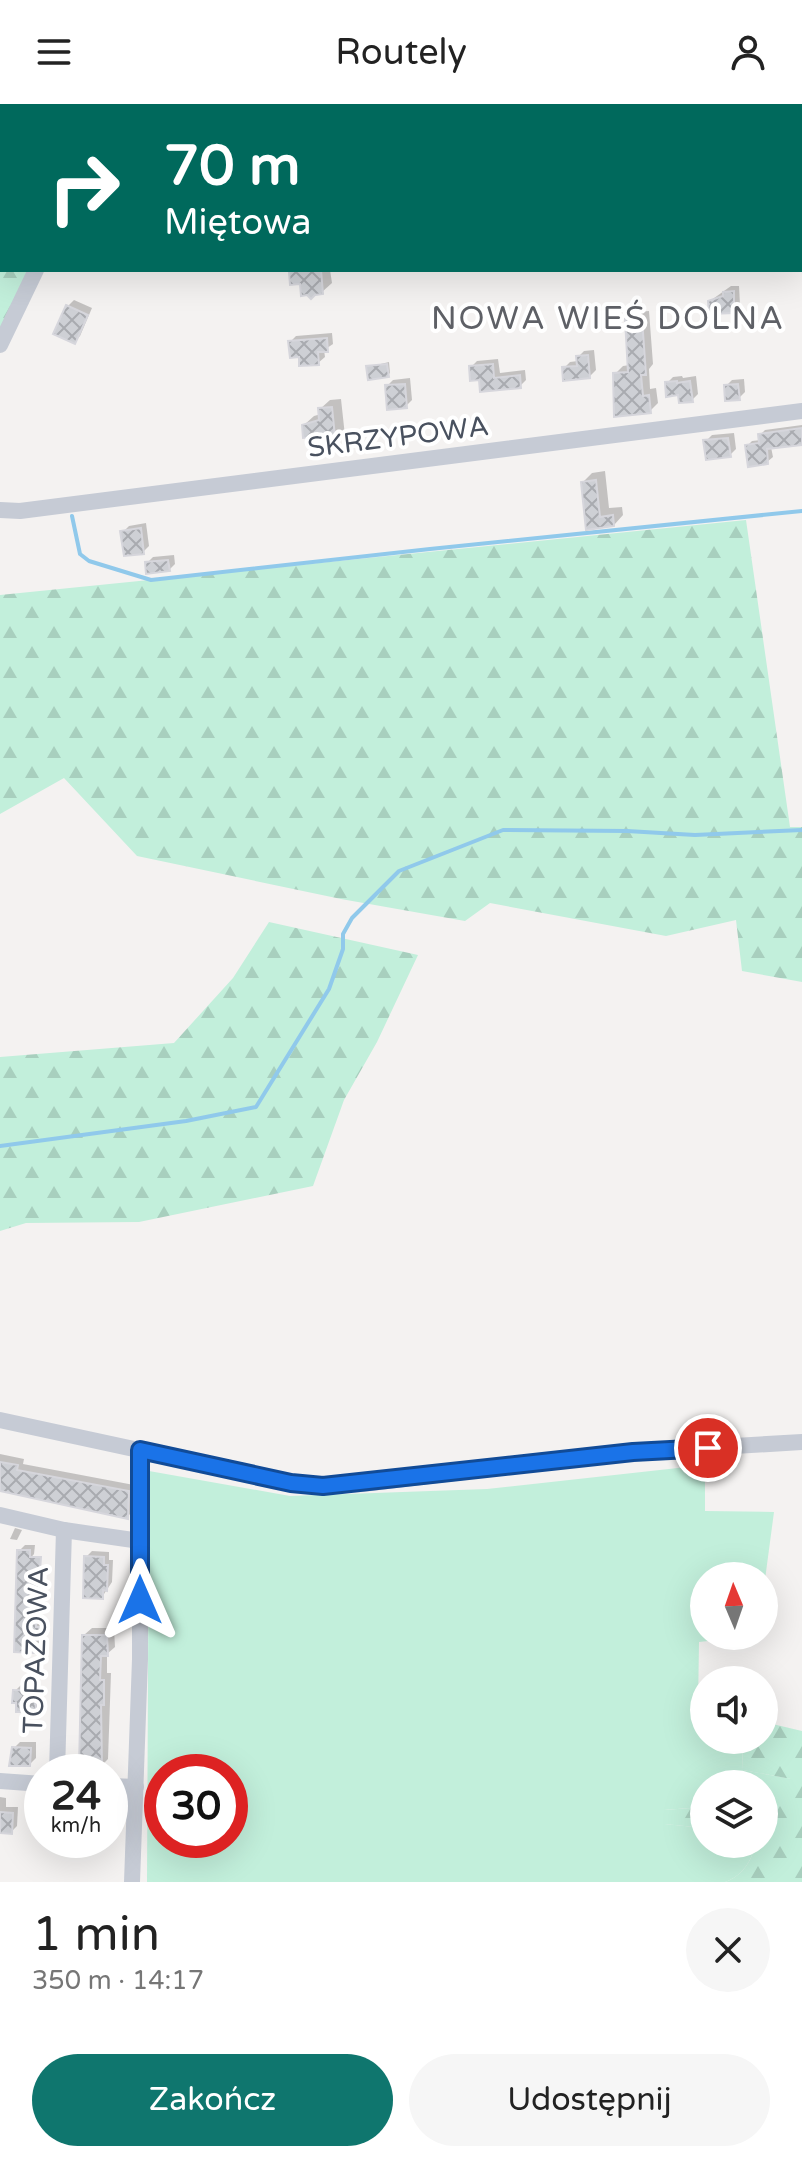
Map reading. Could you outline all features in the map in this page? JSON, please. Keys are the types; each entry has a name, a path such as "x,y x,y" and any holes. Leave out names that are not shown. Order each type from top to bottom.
{"street":[{"path":"0,345 35,272"},
{"name":"SKRZYPOWA","path":"0,510 20,511 802,411"},
{"path":"0,1420 291,1483 323,1486 633,1452 802,1442"},
{"path":"132,1882 140,1659 140,1450"},
{"path":"0,1515 64,1530 140,1541"},
{"name":"TOPAZOWA","path":"58,1754 64,1530"},
{"path":"0,1781 24,1783"},
{"path":"128,1787 136,1787"}],"green space":[{"path":"0,272 27,272 0,330"},
{"path":"746,520 790,827 802,827 802,982 742,971 736,920 666,936 490,903 465,921 341,899 137,856 64,778 0,814 0,595"},
{"path":"269,922 418,955 377,1042 344,1100 313,1186 139,1222 26,1223 0,1231 0,1057 174,1043 233,978"},
{"path":"705,1465 705,1511 774,1512 767,1562 690,1562 690,1650 699,1650 699,1666 690,1666 690,1754 742,1754 743,1770 690,1770 690,1808 664,1810 665,1824 690,1827 690,1858 751,1858 745,1867 725,1882 147,1882 147,1858 248,1858 248,1754 148,1754 149,1471 290,1496 487,1489"},
{"path":"778,1725 802,1731 802,1882 725,1882 736,1876 751,1858 778,1858 778,1803 792,1802 791,1779 778,1777 778,1770 743,1770 742,1754 778,1754"},
{"path":"778,1776 792,1779 792,1803 778,1804"},
{"path":"690,1808 690,1827 664,1824 664,1810"}],"building":[{"path":"289,272 321,272 323,294 311,299 307,295 301,296 300,284 290,285"},
{"path":"734,291 734,313 709,314 708,301 723,296 723,292"},
{"path":"66,305 88,315 75,344 53,334"},
{"path":"642,318 646,375 641,375 643,396 649,395 651,413 614,417 613,373 628,372 625,319"},
{"path":"327,338 328,352 318,352 319,365 299,366 299,357 290,358 288,341"},
{"path":"588,355 590,378 563,381 562,367 577,366 576,356"},
{"path":"387,364 389,377 368,380 366,366"},
{"path":"493,364 494,378 520,375 521,388 480,392 479,380 470,381 469,366"},
{"path":"690,381 693,402 679,403 678,395 666,397 665,382"},
{"path":"405,384 407,408 387,410 385,385"},
{"path":"738,384 740,400 725,401 724,385"},
{"path":"332,407 336,447 328,448 325,454 320,448 314,449 313,437 303,438 302,425 319,420 318,408"},
{"path":"802,428 802,445 767,449 768,464 748,467 745,445 759,443 758,434"},
{"path":"728,438 731,457 706,460 703,440"},
{"path":"596,480 600,517 613,515 614,526 586,530 581,482"},
{"path":"141,528 144,554 124,556 120,531"},
{"path":"168,560 170,571 146,574 145,562"},
{"path":"0,1462 18,1465 17,1470 129,1491 128,1519 0,1491"},
{"path":"17,1550 30,1550 30,1557 41,1557 36,1627 43,1627 43,1640 35,1640 35,1653 14,1652"},
{"path":"84,1556 104,1557 104,1565 108,1565 107,1591 103,1590 103,1599 83,1598"},
{"path":"82,1635 107,1635 108,1656 101,1656 100,1680 104,1680 102,1754 79,1754"},
{"path":"13,1690 35,1691 36,1712 16,1712 16,1703 12,1703"},
{"path":"12,1747 31,1748 31,1754 24,1754 24,1766 9,1766"},
{"path":"0,1812 13,1813 12,1834 0,1833"}],"waterway":[{"path":"72,516 80,554 89,561 151,580 802,511"},
{"path":"0,1146 186,1121 256,1107 329,989 343,949 343,934 352,918 399,871 503,830 695,835 802,830"}],"district":[{"name":"NOWA WIEŚ DOLNA","path":"608,318"}],"route":[{"path":"140,1600 140,1450 291,1483 323,1486 633,1452 708,1448"}]}
